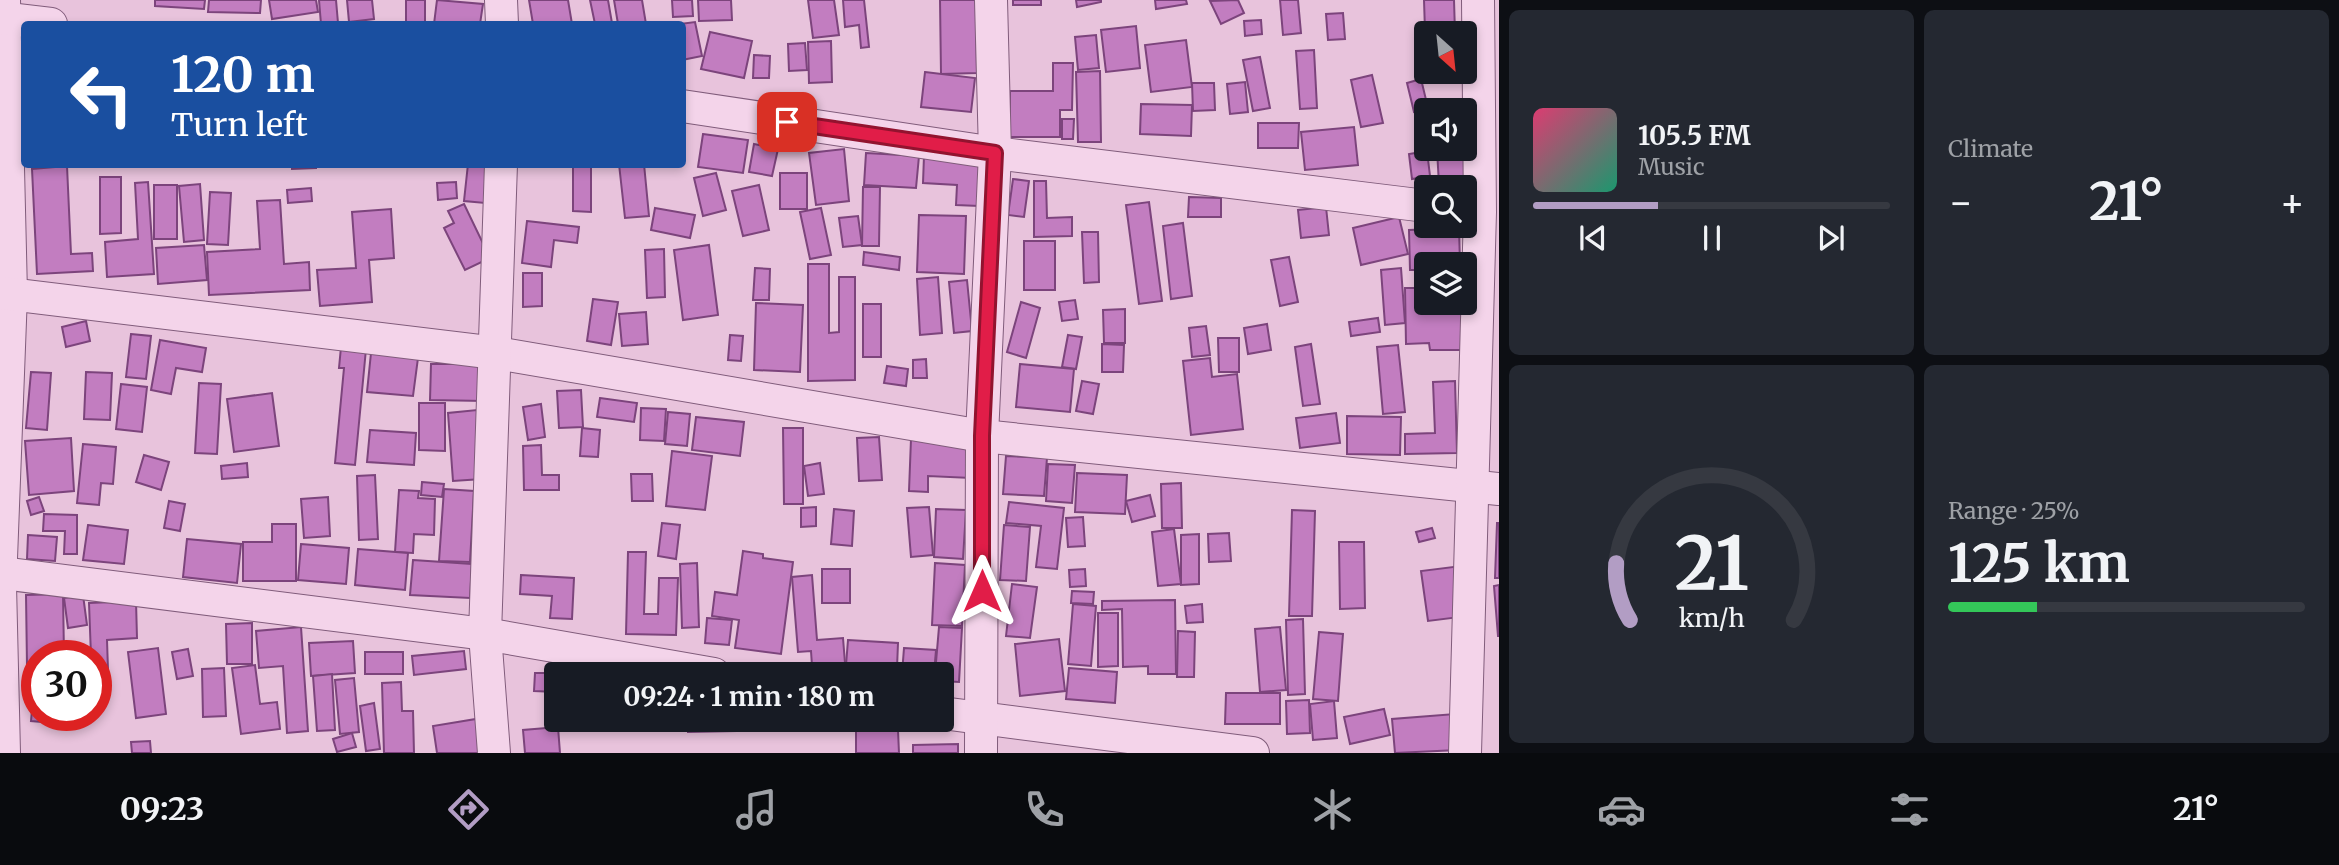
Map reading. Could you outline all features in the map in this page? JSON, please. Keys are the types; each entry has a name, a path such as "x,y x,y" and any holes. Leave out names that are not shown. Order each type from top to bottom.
{"street":[{"path":"501,0 502,21"},
{"path":"981,753 982,436 995,153 990,0"},
{"path":"1465,753 1487,488 1478,0"},
{"path":"4,753 1,581 6,293 3,12 39,21"},
{"path":"686,107 995,153 1414,205"},
{"path":"494,753 485,634 501,168"},
{"path":"6,293 496,353 982,436 1487,488"},
{"path":"1,581 485,634 645,662"},
{"path":"954,715 1253,753"}],"building":[{"path":"155,0 205,0 204,9 155,6"},
{"path":"209,0 261,0 260,13 208,12"},
{"path":"269,0 316,0 318,12 272,19"},
{"path":"319,0 336,0 338,21 321,21"},
{"path":"347,0 372,0 374,19 349,21"},
{"path":"406,0 425,0 425,21 406,21"},
{"path":"437,0 483,4 480,21 434,21"},
{"path":"529,0 568,0 572,21 532,21"},
{"path":"590,0 608,0 612,21 594,21"},
{"path":"614,0 642,0 646,21 618,21"},
{"path":"672,0 692,0 693,16 673,17"},
{"path":"698,0 731,0 732,20 699,21"},
{"path":"808,0 834,0 839,35 813,38"},
{"path":"843,0 864,0 869,47 861,48 859,25 845,27"},
{"path":"940,0 976,0 977,73 941,74"},
{"path":"1013,0 1041,0 1041,5 1013,5"},
{"path":"1076,0 1101,0 1101,2 1077,7"},
{"path":"1155,0 1186,0 1187,4 1156,9"},
{"path":"1238,0 1244,13 1221,24 1210,1"},
{"path":"1280,0 1298,0 1301,33 1283,35"},
{"path":"1424,0 1454,0 1455,21 1425,21"},
{"path":"1343,13 1345,39 1328,40 1326,14"},
{"path":"1261,20 1262,34 1245,36 1244,21"},
{"path":"695,22 702,56 686,59 686,23"},
{"path":"1136,26 1140,68 1106,72 1101,30"},
{"path":"710,32 752,41 744,78 701,69"},
{"path":"1096,35 1099,68 1078,70 1075,37"},
{"path":"1186,40 1192,87 1151,92 1145,45"},
{"path":"831,41 832,82 809,83 808,42"},
{"path":"805,43 807,70 789,71 788,44"},
{"path":"1314,50 1317,108 1300,109 1296,51"},
{"path":"754,55 770,56 769,78 753,78"},
{"path":"1260,57 1270,108 1253,111 1243,60"},
{"path":"1053,63 1073,63 1072,110 1060,110 1060,137 1010,137 1010,91 1053,91"},
{"path":"1100,71 1101,142 1078,142 1076,72"},
{"path":"925,72 975,78 971,112 921,107"},
{"path":"1372,75 1383,123 1361,127 1351,80"},
{"path":"1414,81 1414,84 1422,84 1426,98 1414,98 1414,112 1407,83"},
{"path":"1245,82 1248,112 1230,114 1227,84"},
{"path":"1192,83 1214,83 1215,110 1193,111"},
{"path":"1141,104 1192,105 1191,136 1140,134"},
{"path":"1062,119 1074,119 1073,139 1062,139"},
{"path":"1258,123 1299,123 1298,148 1258,148"},
{"path":"1354,127 1358,165 1305,170 1301,132"},
{"path":"703,134 748,140 743,173 698,167"},
{"path":"754,144 778,149 772,176 749,172"},
{"path":"844,149 849,201 816,205 809,153"},
{"path":"866,153 919,156 916,188 864,185"},
{"path":"1414,153 1414,161 1428,161 1430,175 1414,175 1412,179 1409,154"},
{"path":"924,156 981,158 979,206 956,205 957,185 923,183"},
{"path":"1438,161 1467,161 1470,175 1438,175"},
{"path":"67,168 71,254 92,253 93,271 37,274 32,169"},
{"path":"468,168 488,168 485,203 464,201"},
{"path":"573,168 591,168 591,212 573,211"},
{"path":"619,168 644,168 649,216 625,218"},
{"path":"716,173 726,210 703,216 694,178"},
{"path":"780,173 807,173 807,209 780,209"},
{"path":"100,177 121,177 121,233 100,234"},
{"path":"1013,179 1029,181 1024,217 1008,215"},
{"path":"1034,181 1046,181 1047,218 1072,217 1072,236 1034,237"},
{"path":"148,182 154,274 107,277 105,242 138,239 135,183"},
{"path":"456,182 457,198 438,200 437,183"},
{"path":"200,184 204,240 184,242 179,186"},
{"path":"154,185 177,185 177,239 154,239"},
{"path":"759,185 769,230 743,236 732,191"},
{"path":"863,187 880,187 879,246 862,246"},
{"path":"311,188 312,201 288,203 287,190"},
{"path":"210,192 231,193 228,245 207,244"},
{"path":"1189,197 1221,198 1221,217 1188,217"},
{"path":"280,200 284,264 309,262 310,290 209,295 207,252 260,249 257,201"},
{"path":"1149,202 1162,301 1139,304 1126,205"},
{"path":"464,204 490,258 465,270 444,228 454,223 448,211"},
{"path":"1326,207 1329,235 1301,238 1298,210"},
{"path":"655,208 695,215 690,238 651,230"},
{"path":"821,208 831,255 810,259 800,212"},
{"path":"391,209 394,258 369,260 372,302 320,306 317,270 356,268 352,212"},
{"path":"919,215 966,216 964,274 917,272"},
{"path":"858,216 862,245 843,247 839,218"},
{"path":"1399,217 1408,254 1361,265 1353,228"},
{"path":"527,221 579,227 577,243 554,240 551,267 522,263"},
{"path":"1183,223 1192,296 1171,299 1163,226"},
{"path":"1409,230 1414,230 1414,238 1459,238 1460,252 1414,252 1414,270 1410,270"},
{"path":"1082,232 1098,232 1099,282 1084,283"},
{"path":"1024,241 1055,241 1055,290 1024,290"},
{"path":"204,245 207,280 158,284 156,248"},
{"path":"709,245 718,315 683,320 674,250"},
{"path":"664,249 665,297 647,298 645,250"},
{"path":"864,252 900,257 899,270 863,265"},
{"path":"1289,257 1298,302 1280,306 1271,260"},
{"path":"808,264 829,264 829,333 839,332 839,277 855,277 855,380 808,381"},
{"path":"755,268 770,269 769,300 753,300"},
{"path":"1401,268 1405,323 1385,325 1381,270"},
{"path":"523,273 542,273 542,306 523,307"},
{"path":"938,277 942,333 920,335 917,279"},
{"path":"967,280 972,331 954,333 949,282"},
{"path":"1405,288 1414,288 1414,315 1466,315 1467,350 1430,350 1429,343 1406,344"},
{"path":"593,299 618,302 611,345 587,341"},
{"path":"1075,300 1078,319 1062,321 1059,302"},
{"path":"1021,302 1040,308 1026,358 1007,352"},
{"path":"756,303 803,305 800,372 754,370"},
{"path":"863,304 881,304 881,357 863,357"},
{"path":"1125,309 1125,343 1104,343 1103,310"},
{"path":"646,312 648,344 622,346 619,314"},
{"path":"1378,318 1380,332 1351,336 1349,322"},
{"path":"86,321 90,341 66,347 62,327"},
{"path":"1267,324 1271,350 1248,354 1244,328"},
{"path":"1206,326 1210,355 1192,357 1189,328"},
{"path":"131,334 151,336 146,379 126,377"},
{"path":"730,335 743,336 741,361 728,360"},
{"path":"1068,335 1082,337 1076,369 1062,367"},
{"path":"1218,338 1239,338 1239,372 1219,372"},
{"path":"160,340 206,348 202,372 176,368 171,394 151,390"},
{"path":"1102,344 1124,345 1123,372 1102,372"},
{"path":"1311,344 1320,404 1303,406 1295,347"},
{"path":"1398,345 1405,412 1383,414 1377,347"},
{"path":"341,347 366,349 355,465 335,463 344,368 339,368"},
{"path":"371,353 418,358 413,396 367,392"},
{"path":"1210,358 1212,377 1237,374 1243,429 1191,435 1183,361"},
{"path":"926,359 927,378 913,378 913,360"},
{"path":"431,364 485,364 484,401 430,400"},
{"path":"1020,364 1074,369 1070,412 1016,407"},
{"path":"887,366 908,369 906,386 884,383"},
{"path":"31,372 51,373 47,430 26,428"},
{"path":"86,372 112,373 110,420 84,419"},
{"path":"1082,381 1099,384 1093,414 1076,411"},
{"path":"1455,381 1457,453 1405,454 1405,434 1435,433 1433,382"},
{"path":"199,383 221,384 217,454 195,453"},
{"path":"121,384 147,387 142,432 116,429"},
{"path":"581,390 583,427 559,428 557,391"},
{"path":"272,393 279,446 234,452 227,399"},
{"path":"600,398 637,403 634,422 597,417"},
{"path":"419,403 445,403 445,451 419,450"},
{"path":"541,404 545,437 528,440 523,407"},
{"path":"641,408 666,409 664,441 640,440"},
{"path":"477,410 482,479 453,481 448,413"},
{"path":"668,412 690,414 687,446 665,444"},
{"path":"1336,413 1340,443 1300,448 1296,418"},
{"path":"1347,416 1401,417 1400,455 1347,454"},
{"path":"696,417 744,422 740,456 692,450"},
{"path":"582,428 600,430 598,457 580,456"},
{"path":"783,428 803,428 803,504 784,504"},
{"path":"370,430 416,433 414,465 367,462"},
{"path":"879,437 882,480 859,481 857,438"},
{"path":"71,438 74,491 29,495 25,441"},
{"path":"911,439 972,441 971,478 928,476 928,492 909,491"},
{"path":"83,444 116,447 113,484 101,483 99,505 77,503"},
{"path":"541,445 542,475 559,475 559,490 524,490 523,446"},
{"path":"672,451 712,456 705,510 666,506"},
{"path":"144,455 169,462 161,490 136,482"},
{"path":"1006,456 1047,458 1044,496 1003,494"},
{"path":"247,463 248,477 222,479 221,466"},
{"path":"820,463 824,494 808,496 804,466"},
{"path":"1048,464 1075,465 1072,503 1046,501"},
{"path":"1077,473 1127,475 1125,514 1075,512"},
{"path":"631,474 652,474 653,501 632,501"},
{"path":"375,475 378,539 359,540 357,476"},
{"path":"422,482 444,484 442,497 421,495"},
{"path":"1181,483 1182,528 1162,528 1161,484"},
{"path":"444,489 474,491 470,562 439,561"},
{"path":"399,490 419,491 418,498 435,499 434,535 414,534 413,553 395,552"},
{"path":"1150,495 1155,516 1132,522 1126,501"},
{"path":"39,497 44,511 31,515 27,501"},
{"path":"328,497 330,536 304,538 301,499"},
{"path":"169,501 185,504 180,531 164,528"},
{"path":"1009,502 1064,508 1057,569 1036,567 1041,526 1006,523"},
{"path":"816,507 816,526 801,527 801,508"},
{"path":"929,507 933,555 911,557 907,508"},
{"path":"834,509 854,511 852,546 831,544"},
{"path":"936,509 966,510 963,559 934,557"},
{"path":"1292,510 1315,511 1312,616 1289,616"},
{"path":"44,514 77,515 77,554 64,554 65,531 43,531"},
{"path":"1083,517 1085,546 1068,547 1066,518"},
{"path":"662,523 680,525 676,559 658,556"},
{"path":"1497,523 1499,578 1495,578"},
{"path":"272,524 296,524 296,581 243,581 243,542 272,542"},
{"path":"88,525 128,530 124,564 83,560"},
{"path":"1004,525 1030,527 1026,581 1000,580"},
{"path":"1432,528 1435,538 1419,542 1416,532"},
{"path":"1174,529 1181,584 1158,586 1152,532"},
{"path":"1229,533 1231,561 1209,562 1208,534"},
{"path":"1199,534 1199,584 1181,585 1181,535"},
{"path":"28,535 57,537 55,561 27,559"},
{"path":"187,539 241,544 237,583 183,577"},
{"path":"1339,542 1364,542 1365,608 1340,609"},
{"path":"301,544 349,548 346,584 298,580"},
{"path":"358,549 408,553 405,590 355,585"},
{"path":"743,551 763,554 763,558 793,562 781,654 735,648 739,620 712,616 715,592 737,595"},
{"path":"628,552 646,552 644,614 658,614 659,578 678,578 676,635 626,634"},
{"path":"413,560 472,564 470,598 410,595"},
{"path":"697,563 699,627 682,628 680,564"},
{"path":"935,563 965,565 962,626 932,625"},
{"path":"1461,566 1468,616 1428,621 1421,571"},
{"path":"822,569 850,569 850,603 822,603"},
{"path":"1085,569 1086,586 1070,587 1069,570"},
{"path":"521,575 574,578 572,619 550,618 552,596 520,594"},
{"path":"812,575 817,640 843,638 845,662 812,662 811,651 798,652 792,577"},
{"path":"1012,584 1037,587 1030,638 1006,636"},
{"path":"1499,585 1499,636 1498,636 1494,586"},
{"path":"1072,591 1094,592 1093,604 1071,603"},
{"path":"63,594 64,640 27,640 26,595"},
{"path":"83,595 87,625 68,628 64,598"},
{"path":"1175,600 1176,674 1148,674 1148,666 1123,667 1122,609 1102,610 1102,601"},
{"path":"136,601 137,638 90,640 89,603"},
{"path":"1073,604 1096,606 1091,666 1068,664"},
{"path":"1202,604 1203,622 1187,623 1185,606"},
{"path":"1098,613 1118,613 1118,666 1098,667"},
{"path":"707,618 732,620 729,645 705,643"},
{"path":"1303,619 1305,694 1288,695 1286,620"},
{"path":"252,623 252,664 227,664 226,624"},
{"path":"301,627 308,731 287,733 283,666 259,668 256,631"},
{"path":"939,627 962,628 959,682 954,682 954,662 936,662"},
{"path":"1280,627 1286,690 1260,692 1255,629"},
{"path":"1178,631 1195,632 1194,677 1177,677"},
{"path":"1319,632 1343,634 1338,701 1313,699"},
{"path":"1059,639 1065,691 1020,696 1015,644"},
{"path":"848,640 898,643 897,662 846,662"},
{"path":"353,641 355,673 311,676 309,643"},
{"path":"158,648 166,714 136,718 128,652"},
{"path":"904,648 936,650 935,662 903,662"},
{"path":"188,649 193,676 177,679 172,652"},
{"path":"464,651 466,669 414,675 412,656"},
{"path":"365,652 403,652 403,674 365,674"},
{"path":"255,665 260,704 277,702 280,729 241,734 232,668"},
{"path":"224,668 226,716 203,717 202,669"},
{"path":"1069,668 1117,672 1115,703 1066,699"},
{"path":"535,673 544,673 544,691 534,691"},
{"path":"332,674 335,730 317,731 313,676"},
{"path":"354,678 359,732 340,734 335,680"},
{"path":"401,682 402,711 413,711 414,753 384,753 382,683"},
{"path":"1226,693 1280,693 1280,724 1225,724"},
{"path":"1309,700 1310,733 1287,734 1286,701"},
{"path":"1334,701 1337,738 1313,740 1310,704"},
{"path":"374,703 380,749 366,751 360,706"},
{"path":"1384,709 1390,735 1350,744 1344,717"},
{"path":"1455,714 1458,750 1395,753 1392,719"},
{"path":"476,719 481,753 437,753 433,726"},
{"path":"544,728 544,732 558,732 560,753 525,753 523,730"},
{"path":"856,732 898,732 899,753 856,753"},
{"path":"352,733 356,747 337,752 333,739"},
{"path":"150,741 151,753 132,753 131,742"},
{"path":"958,744 958,753 913,753 913,745"}],"route":[{"path":"787,122 995,153 982,436 982,591"}]}
